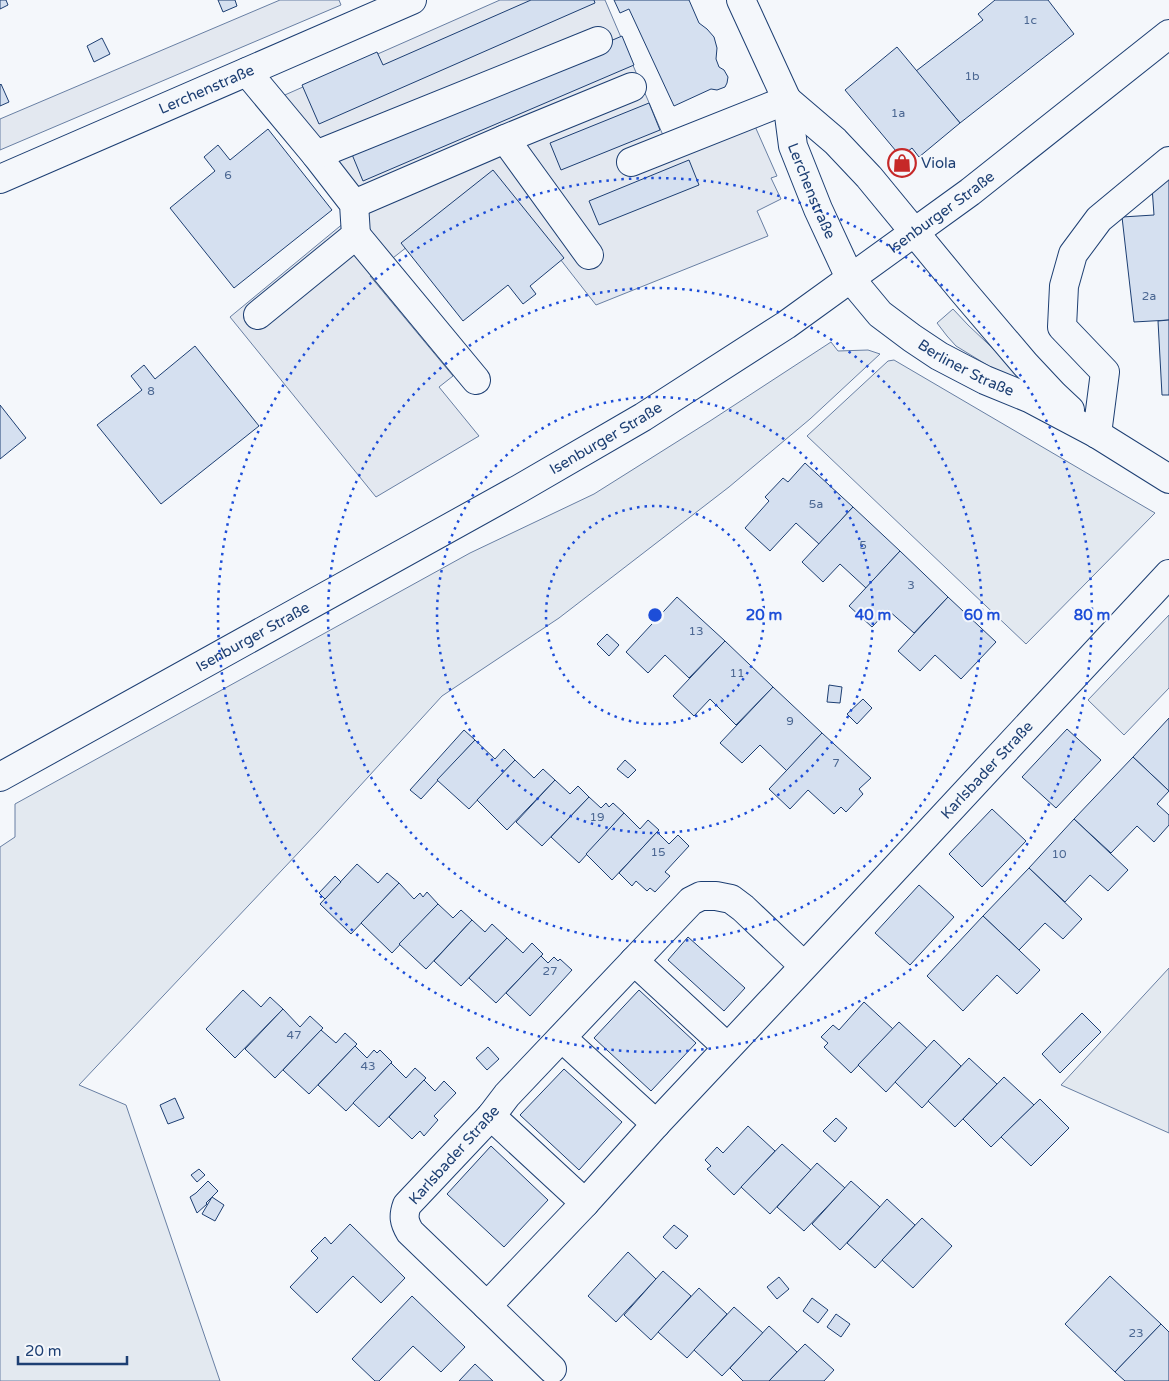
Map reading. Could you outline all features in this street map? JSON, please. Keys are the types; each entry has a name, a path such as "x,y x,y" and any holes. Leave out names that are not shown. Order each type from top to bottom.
{"street":[{"name":"Lerchenstraße","path":"0,179 412,0"},
{"name":"Lerchenstraße","path":"741,0 787,100 793,146 818,209 850,278"},
{"name":"Isenburger Straße","path":"0,777 643,417 786,325 970,192 1169,34"},
{"path":"316,155 598,41"},
{"path":"247,72 354,204 356,235 476,380"},
{"path":"354,204 632,87"},
{"name":"Lerchenstraße","path":"787,100 835,141 869,177 915,232"},
{"path":"631,162 787,100"},
{"path":"505,139 589,255"},
{"path":"1097,434 1106,372 1062,327 1064,286 1073,254 1099,219 1169,161"},
{"name":"Berliner Straße","path":"915,232 1025,364 1054,395 1097,434"},
{"path":"258,315 356,235"},
{"name":"Berliner Straße","path":"850,278 880,314 938,356 985,380 1029,398 1097,434 1169,480"},
{"name":"Karlsbader Straße","path":"804,966 730,898 701,896 690,901 407,1205 404,1215 410,1232 487,1306 585,1203 727,1047 804,966 1169,574"},
{"path":"634,961 727,1047"},
{"path":"562,1038 656,1124"},
{"path":"491,1116 585,1203"},
{"path":"487,1306 552,1369"}],"shaded area":[{"path":"280,0 339,0 341,5 0,150 0,119"},
{"path":"500,0 605,0 665,140 746,106 777,176 771,178 781,199 757,211 768,236 596,305 496,177 370,276 453,376 439,387 479,436 376,497 230,317 362,208 278,98"},
{"path":"953,309 1021,375 1020,380 1015,382 956,346 937,323"},
{"path":"831,342 838,351 868,350 880,354 810,419 729,487 559,618 442,696 317,833 79,1085 126,1105 220,1381 0,1381 0,847 15,837 15,804 470,553 594,494"},
{"path":"894,360 1155,513 1026,644 807,436 888,361"},
{"path":"1169,615 1169,688 1124,735 1088,700"},
{"path":"1169,968 1169,1133 1061,1085"}],"building":[{"path":"0,0 6,0 8,5 0,9"},
{"path":"218,0 235,0 237,6 223,12"},
{"path":"531,0 594,0 595,3 319,124 302,85 377,52 383,65"},
{"path":"614,0 689,0 699,23 714,37 717,48 716,59 719,67 724,70 728,77 725,87 717,90 711,89 674,106 629,9 620,13"},
{"path":"995,0 1048,0 1074,34 960,123 916,71 983,20 978,14"},
{"path":"622,36 634,65 363,181 351,152"},
{"path":"102,38 110,54 94,62 87,46"},
{"path":"897,47 960,123 919,157 912,148 901,157 845,90"},
{"path":"0,85 9,102 0,106"},
{"path":"649,103 660,130 561,170 550,143"},
{"path":"268,129 332,210 234,288 170,208 215,171 204,157 218,145 230,160"},
{"path":"689,160 699,185 599,225 589,201"},
{"path":"493,170 564,258 530,286 536,294 523,304 508,285 463,321 401,243"},
{"path":"1169,175 1169,320 1134,322 1122,217 1154,215 1152,187"},
{"path":"1169,320 1169,395 1162,395 1158,321"},
{"path":"195,346 259,426 161,504 97,425 142,390 131,376 144,365 155,379"},
{"path":"0,405 26,438 0,459"},
{"path":"805,463 853,507 819,544 796,523 770,551 745,528 769,501 765,497 783,478 788,482"},
{"path":"853,507 900,551 866,588 840,564 823,582 802,562"},
{"path":"900,551 948,597 914,633 888,610 872,627 849,606"},
{"path":"677,597 725,641 689,678 665,655 648,673 626,652"},
{"path":"948,597 996,642 961,679 935,655 920,671 898,651"},
{"path":"607,634 619,645 609,656 597,644"},
{"path":"725,641 773,687 736,725 710,699 694,716 673,696"},
{"path":"829,685 842,687 840,703 827,702"},
{"path":"773,687 822,733 787,771 760,745 742,763 720,743"},
{"path":"863,699 872,708 857,724 847,714"},
{"path":"1169,718 1169,791 1133,757"},
{"path":"1067,729 1101,760 1056,808 1022,777"},
{"path":"464,730 475,740 421,799 410,790"},
{"path":"822,733 871,778 859,789 863,794 846,812 841,807 834,814 808,790 790,809 769,789"},
{"path":"475,740 495,759 504,749 515,760 469,809 437,780"},
{"path":"1133,757 1169,791 1157,804 1169,815 1169,825 1154,842 1137,826 1111,853 1074,819"},
{"path":"515,760 534,778 543,769 555,780 507,830 477,800"},
{"path":"625,760 636,770 628,778 617,769"},
{"path":"555,780 570,794 578,786 589,797 542,846 516,822"},
{"path":"589,797 601,808 606,803 609,807 613,803 624,813 579,863 551,837"},
{"path":"992,809 1026,841 982,887 949,854"},
{"path":"624,813 640,829 648,820 659,830 612,880 586,854"},
{"path":"1074,819 1128,870 1108,891 1090,875 1065,902 1029,868"},
{"path":"657,832 669,844 678,835 689,846 665,872 670,876 655,892 650,888 647,891 636,881 632,886 619,873"},
{"path":"357,864 378,883 387,873 399,883 351,934 320,904"},
{"path":"1029,868 1082,919 1063,939 1045,923 1019,950 983,916"},
{"path":"335,876 341,882 325,899 319,893"},
{"path":"399,883 414,899 420,893 423,897 427,892 438,904 392,953 361,923"},
{"path":"919,885 954,917 910,965 875,933"},
{"path":"438,904 453,918 461,910 472,920 426,969 399,944"},
{"path":"983,916 1040,970 1017,994 997,975 963,1011 927,976"},
{"path":"472,920 485,932 492,924 507,938 461,986 434,961"},
{"path":"688,937 745,988 724,1011 668,960"},
{"path":"507,938 523,953 532,943 543,954 496,1003 469,978"},
{"path":"541,956 548,963 554,957 558,961 560,959 572,970 530,1016 506,993"},
{"path":"243,990 261,1007 270,997 283,1009 235,1058 206,1029"},
{"path":"639,990 696,1043 651,1091 594,1038"},
{"path":"864,1002 893,1029 851,1073 824,1047 828,1043 821,1037 833,1025 839,1030"},
{"path":"283,1009 300,1027 310,1016 323,1028 275,1078 245,1049"},
{"path":"1082,1013 1101,1032 1060,1073 1042,1054"},
{"path":"899,1022 927,1048 886,1092 858,1065"},
{"path":"321,1030 336,1043 345,1033 357,1044 309,1094 283,1070"},
{"path":"934,1040 961,1066 922,1108 895,1082"},
{"path":"355,1046 367,1058 374,1050 377,1053 380,1050 392,1062 346,1111 318,1085"},
{"path":"488,1047 499,1059 487,1070 476,1058"},
{"path":"969,1058 997,1084 955,1127 928,1101"},
{"path":"391,1063 406,1078 415,1068 426,1078 379,1127 353,1103"},
{"path":"564,1069 622,1122 579,1170 520,1115"},
{"path":"1004,1077 1034,1105 991,1147 963,1119"},
{"path":"424,1080 435,1091 444,1081 456,1093 434,1116 438,1120 424,1136 420,1131 412,1139 389,1117"},
{"path":"175,1098 184,1118 168,1124 160,1105"},
{"path":"1040,1099 1069,1128 1031,1166 1001,1137"},
{"path":"836,1118 847,1128 835,1142 823,1131"},
{"path":"748,1126 775,1151 734,1195 707,1169 711,1166 705,1160 717,1147 723,1153"},
{"path":"782,1144 811,1170 770,1214 741,1187"},
{"path":"491,1146 548,1200 504,1247 447,1194"},
{"path":"817,1163 845,1188 804,1231 777,1207"},
{"path":"199,1169 205,1175 197,1182 191,1175"},
{"path":"208,1181 218,1191 197,1213 190,1197"},
{"path":"851,1181 880,1207 840,1250 812,1224"},
{"path":"212,1197 224,1205 215,1221 202,1214"},
{"path":"887,1199 915,1225 875,1268 847,1243"},
{"path":"922,1218 952,1246 913,1288 882,1260"},
{"path":"350,1224 405,1278 381,1303 353,1276 317,1313 290,1287 318,1258 311,1251 325,1237 331,1244"},
{"path":"674,1225 688,1236 676,1249 663,1237"},
{"path":"628,1252 656,1279 616,1322 588,1296"},
{"path":"663,1271 691,1296 651,1340 624,1315"},
{"path":"1110,1276 1161,1324 1115,1372 1065,1324"},
{"path":"779,1277 789,1289 777,1299 767,1287"},
{"path":"699,1288 727,1314 687,1358 658,1332"},
{"path":"412,1296 465,1347 441,1372 413,1346 379,1381 375,1381 352,1359"},
{"path":"812,1298 828,1310 818,1323 803,1311"},
{"path":"734,1307 763,1333 722,1376 694,1350"},
{"path":"836,1314 850,1324 841,1337 827,1327"},
{"path":"1161,1324 1169,1332 1169,1381 1125,1381 1115,1372"},
{"path":"769,1326 797,1352 769,1381 743,1381 730,1368"},
{"path":"805,1344 834,1370 824,1381 769,1381"},
{"path":"475,1364 493,1381 459,1381"}],"place":[{"name":"Viola","path":"902,163"}]}
